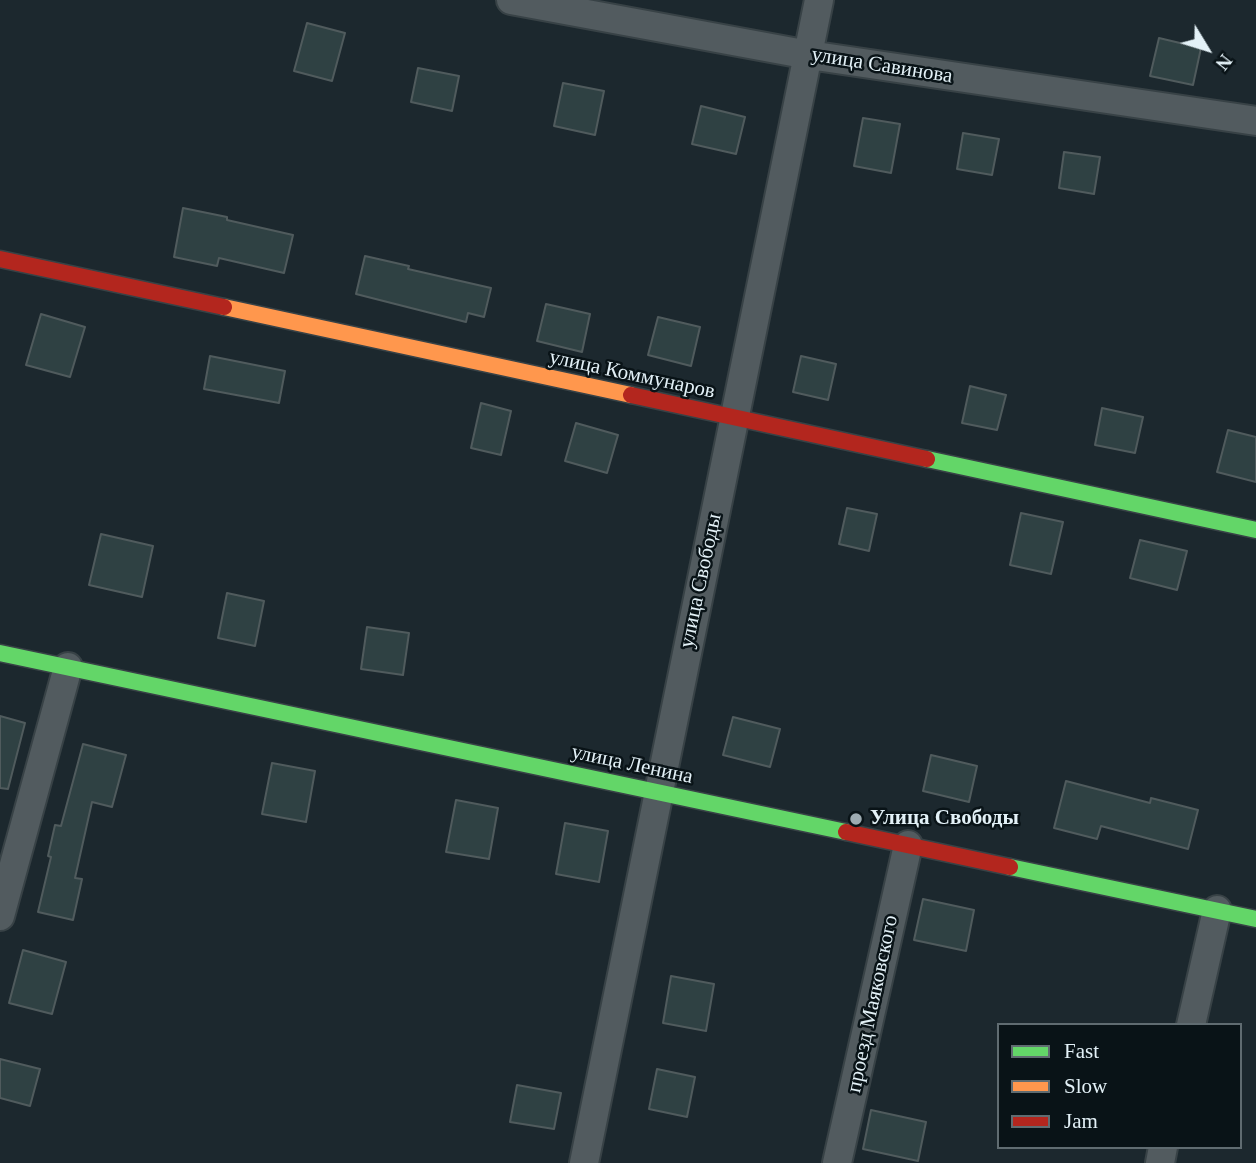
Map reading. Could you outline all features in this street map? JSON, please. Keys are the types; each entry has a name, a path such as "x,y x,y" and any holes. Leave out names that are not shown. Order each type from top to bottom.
{"street":[{"name":"улица Савинова","path":"511,0 809,55 1256,121"},
{"name":"улица Свободы","path":"584,1163 819,0"},
{"name":"улица Коммунаров","path":"0,259 1256,530"},
{"name":"улица Ленина","path":"0,653 1256,919"},
{"path":"0,916 68,667"},
{"name":"проезд Маяковского","path":"838,1163 908,845"},
{"path":"1191,1023 1217,911"}],"building":[{"path":"307,23 345,33 332,81 294,71"},
{"path":"1159,38 1201,48 1193,85 1150,76"},
{"path":"418,68 459,76 452,111 411,102"},
{"path":"563,83 604,91 595,135 554,126"},
{"path":"701,106 745,117 736,154 692,144"},
{"path":"863,118 900,124 891,173 854,166"},
{"path":"963,133 999,139 992,175 957,169"},
{"path":"1064,152 1100,157 1094,194 1059,188"},
{"path":"183,208 293,235 284,273 219,258 217,266 174,257"},
{"path":"365,256 491,288 484,317 468,313 466,322 356,294"},
{"path":"546,304 590,314 582,352 537,341"},
{"path":"41,314 85,327 70,377 26,365"},
{"path":"658,317 700,327 691,366 648,355"},
{"path":"210,356 285,371 279,403 204,389"},
{"path":"801,356 836,364 828,400 793,392"},
{"path":"970,386 1006,395 997,430 962,423"},
{"path":"481,403 511,411 501,455 471,448"},
{"path":"1102,408 1143,417 1135,453 1095,445"},
{"path":"576,423 618,435 607,473 565,461"},
{"path":"1228,430 1256,437 1256,482 1217,472"},
{"path":"847,508 877,514 869,551 839,544"},
{"path":"1021,513 1063,522 1051,574 1010,565"},
{"path":"101,534 153,546 142,597 89,585"},
{"path":"1140,540 1187,551 1177,590 1130,578"},
{"path":"227,593 264,601 255,646 218,638"},
{"path":"367,627 409,633 403,675 361,669"},
{"path":"0,716 25,723 8,789 0,788"},
{"path":"733,717 780,729 770,767 723,755"},
{"path":"83,744 126,755 112,807 92,802 75,878 82,879 73,920 38,912 51,857 48,856 55,825 61,826"},
{"path":"931,755 977,766 969,802 923,791"},
{"path":"272,763 315,771 306,822 262,814"},
{"path":"1066,781 1150,803 1151,798 1198,810 1188,849 1101,826 1097,839 1054,828"},
{"path":"456,800 498,808 489,859 446,852"},
{"path":"565,823 608,831 599,882 556,874"},
{"path":"923,899 974,910 966,951 914,940"},
{"path":"23,950 66,962 52,1014 9,1003"},
{"path":"671,976 714,984 706,1031 663,1023"},
{"path":"0,1059 40,1069 30,1106 0,1098"},
{"path":"657,1069 695,1077 687,1117 649,1109"},
{"path":"517,1085 561,1093 554,1129 510,1122"},
{"path":"871,1110 926,1122 918,1161 863,1149"}],"traffic: fast":[{"path":"927,459 1256,530"},
{"path":"0,653 846,832"},
{"path":"1010,867 1256,919"}],"traffic: slow":[{"path":"224,307 631,395"}],"traffic: jam":[{"path":"0,259 224,307"},
{"path":"631,395 927,459"},
{"path":"846,832 1010,867"}],"place":[{"name":"Улица Свободы","path":"856,819"}]}
